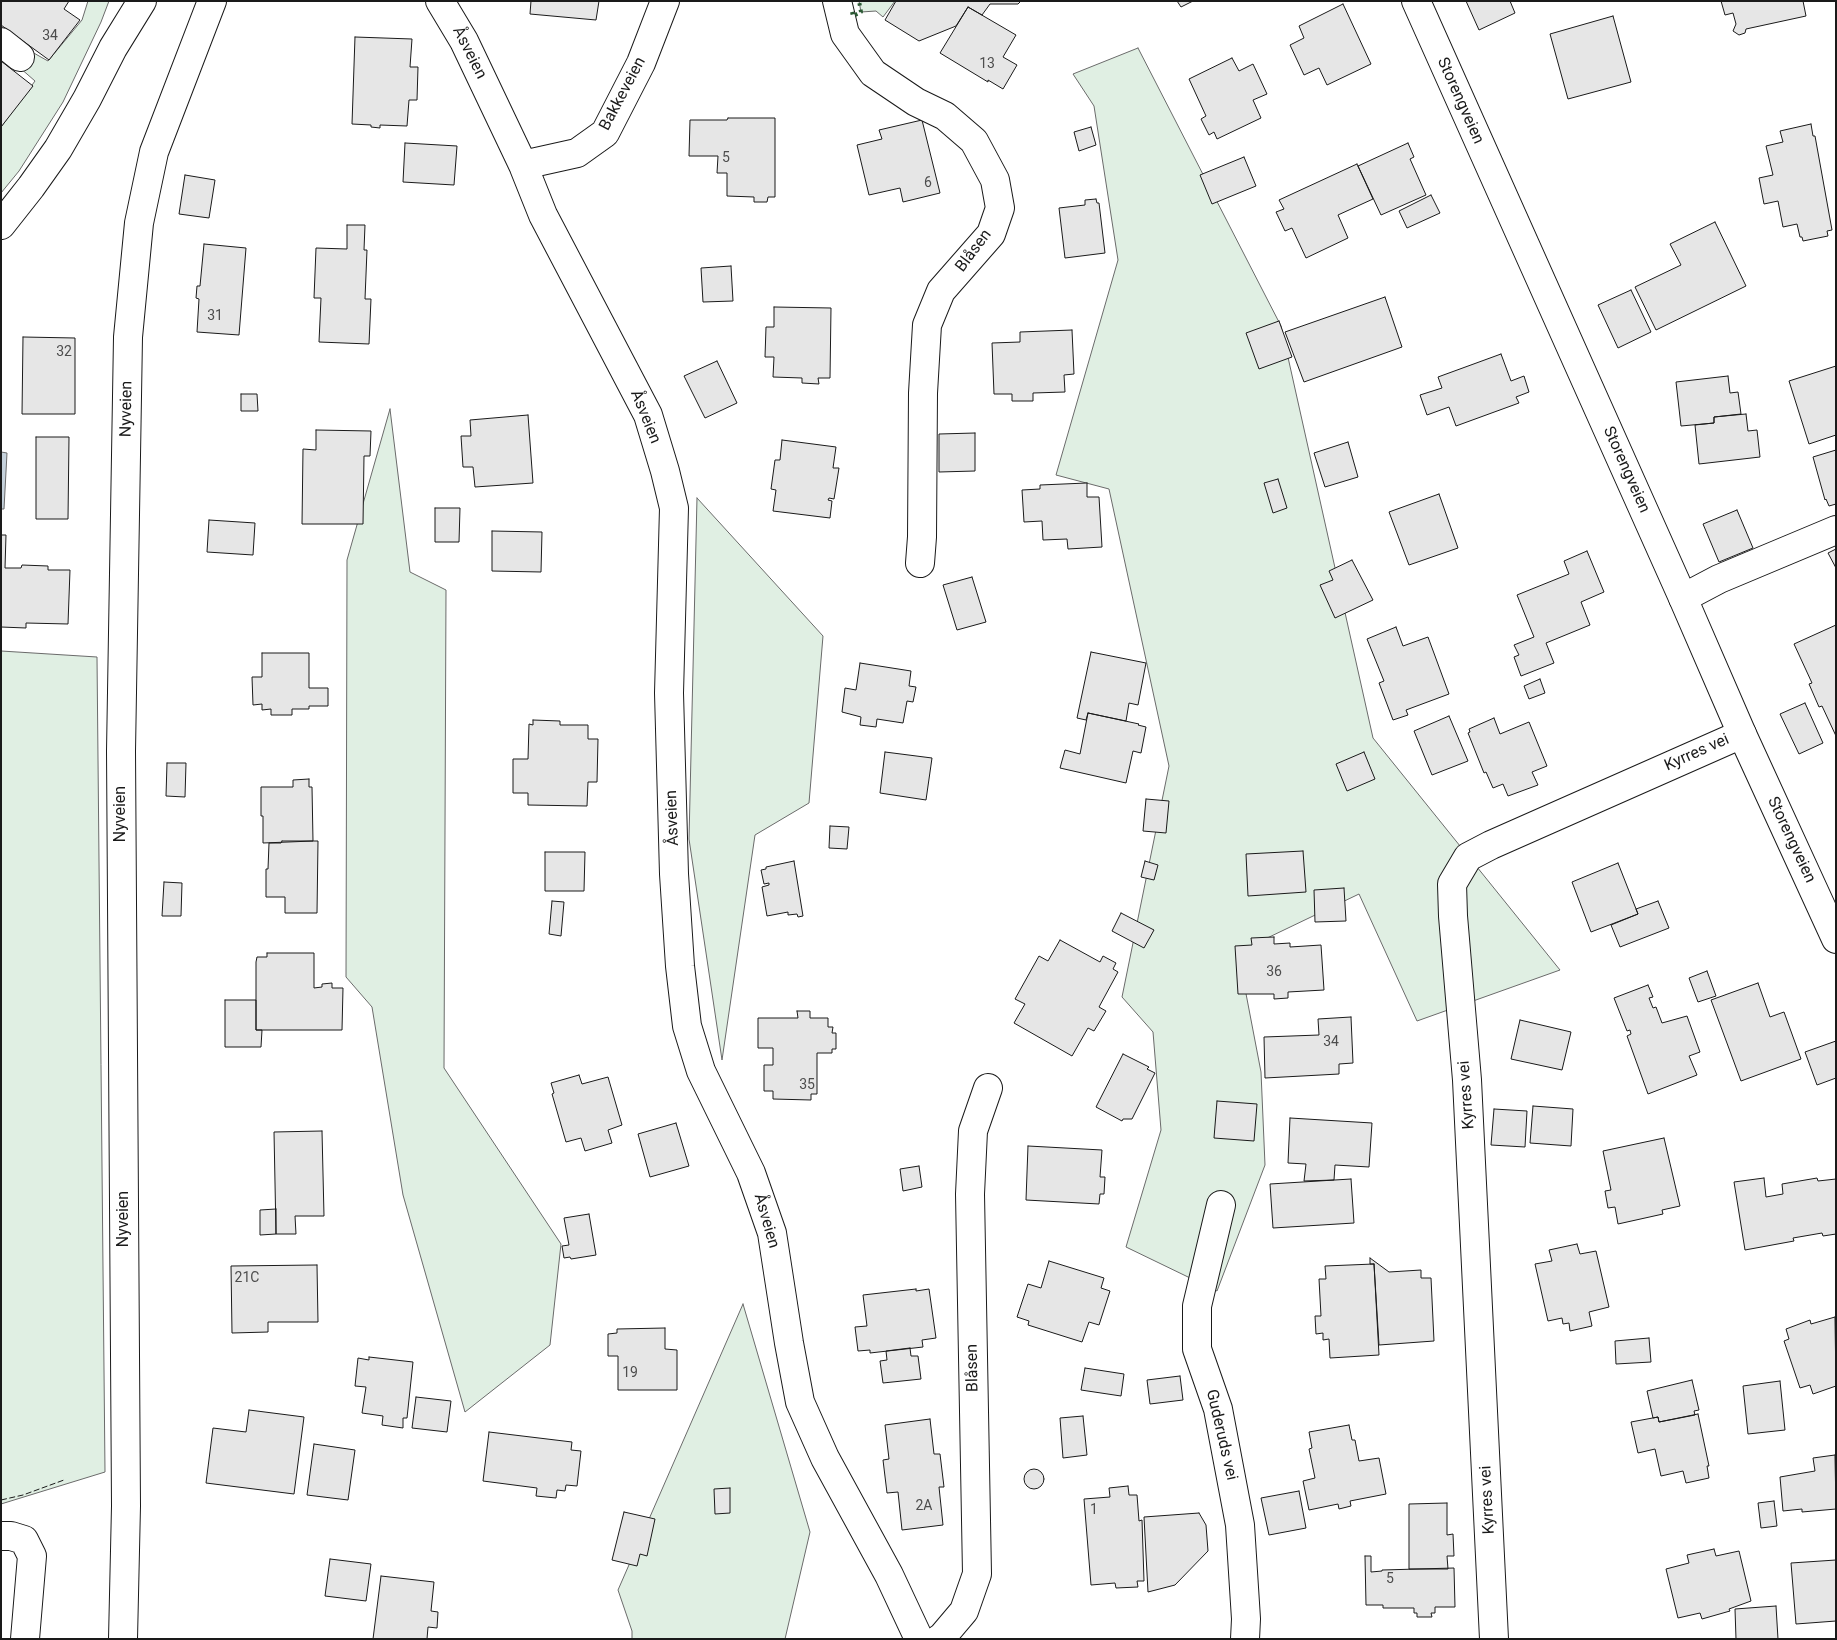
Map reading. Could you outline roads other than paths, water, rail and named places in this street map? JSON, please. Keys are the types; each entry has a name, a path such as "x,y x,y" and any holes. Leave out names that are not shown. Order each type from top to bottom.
{"street":[{"path":"113,48 124,1"},
{"path":"1,225 58,149 87,99 113,48 142,1"},
{"name":"Nyveien","path":"123,1639 126,1506 121,745 128,337 139,223 154,152 212,1"},
{"name":"Åsveien","path":"440,1 464,41 523,165 543,215 648,415 665,471 674,508 669,693 674,874 680,966 687,1026 701,1071 751,1173 772,1233 800,1402 825,1458 889,1575 919,1639"},
{"name":"Bakkeveien","path":"523,165 577,153 605,133 641,63 664,1"},
{"name":"Blåsen","path":"837,1 845,34 873,73 916,102 945,116 974,141 995,180 1000,208 990,234 941,291 927,325 923,393 922,537 920,563"},
{"name":"Storengveien","path":"1416,1 1742,734 1836,939"},
{"path":"1683,598 1720,579 1836,530"},
{"name":"Kyrres vei","path":"1494,1639 1467,1080 1452,884 1468,857 1491,845 1742,734"},
{"name":"Blåsen","path":"939,1639 964,1611 977,1574 970,1194 974,1131 988,1088"},
{"name":"Guderuds vei","path":"1222,1205 1197,1306 1197,1349 1218,1409 1240,1525 1246,1619 1245,1639"},
{"path":"1,1536 11,1536 24,1540 32,1556 25,1639"}]}
